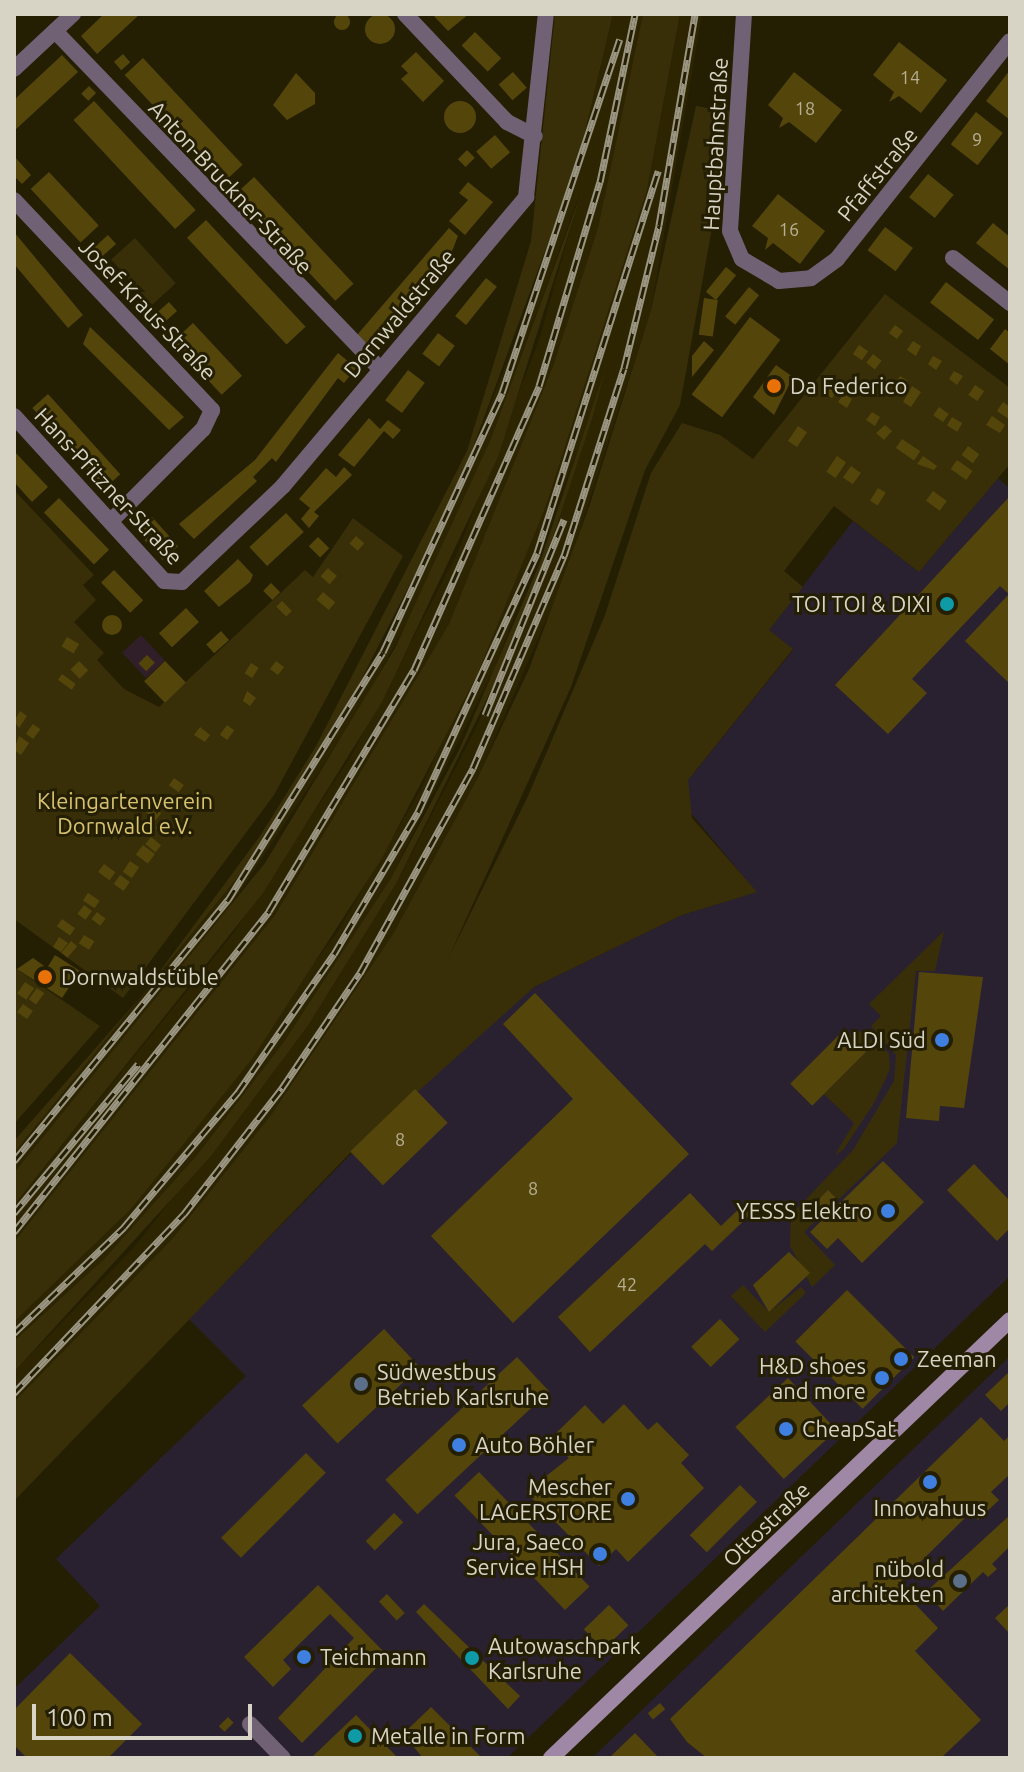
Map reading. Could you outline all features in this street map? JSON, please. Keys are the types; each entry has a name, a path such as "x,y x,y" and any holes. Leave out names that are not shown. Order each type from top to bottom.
{"main road":[{"name":"Ottostraße","path":"551,1758 1010,1320"}],"street":[{"path":"14,69 73,14"},
{"path":"405,14 512,127 535,136"},
{"name":"Dornwaldstraße","path":"173,585 283,486 526,197 546,14"},
{"name":"Hauptbahnstraße","path":"744,14 730,231 752,269"},
{"name":"Anton-Bruckner-Straße","path":"55,31 380,369"},
{"name":"Pfaffstraße","path":"752,269 793,282 825,271 1010,41"},
{"name":"Josef-Kraus-Straße","path":"14,200 212,410 203,429 112,520"},
{"path":"953,258 1010,303"},
{"name":"Hans-Pfitzner-Straße","path":"14,416 173,585"},
{"path":"250,1724 283,1758"}],"shaded area":[{"path":"613,14 643,14 598,228 553,366 449,624 275,915 14,1242 14,1205 232,935 350,758 457,554 540,337 581,191 490,441 428,583 359,711 214,931 14,1173 14,1153 250,862 387,636 456,494 531,300 578,161"},
{"path":"680,14 702,14 651,310 564,579 477,779 393,934 271,1115 173,1238 14,1402 14,1372 135,1246 309,1024 397,882 476,728 544,564 598,396 496,665 391,878 283,1043 197,1155 104,1259 14,1341 14,1322 131,1209 338,931 421,789 547,503 647,190"},
{"path":"998,478 1010,489 1010,1276 507,1758 14,1758 14,1689 100,1606 56,1559 246,1376 189,1319 415,1089 534,987 682,915 756,892 664,780 689,779 793,650 769,630 853,521 919,572"},
{"path":"141,635 165,661 146,678 122,653"},
{"path":"1010,1356 1010,1758 592,1758"}],"green space":[{"path":"555,14 613,14 578,161 456,494 339,723 250,862 144,993 260,836 316,746 467,451 531,241"},
{"path":"643,14 680,14 647,190 547,503 477,675 382,858 252,1059 131,1209 14,1322 14,1242 275,915 449,624 553,366 598,228"},
{"path":"696,106 733,112 680,405 645,470 571,687 448,959 528,796 605,615 651,473 682,423 720,435 753,459 885,294 1010,388 1010,464 919,572 834,506 784,571 803,587 769,630 793,649 688,780 692,818 757,892 682,915 534,987 351,1152 14,1501 14,1402 173,1238 271,1115 393,934 477,779 529,669 589,507 651,310"},
{"path":"582,191 498,457 382,702 263,893 14,1205 14,1173 265,863 395,648 490,441"},
{"path":"135,238 176,283 152,305 111,259"},
{"path":"605,370 544,564 503,666 397,882 309,1024 211,1156 14,1372 14,1341 104,1259 197,1155 283,1043 391,878 460,748 539,565"},
{"name":"Kleingartenverein Dornwald e.V.","path":"14,490 94,575 83,585 96,600 74,622 104,653 97,660 124,689 159,707 305,570 313,577 353,518 403,556 274,795 123,998 14,919"},
{"path":"944,931 935,971 916,971 897,1143 838,1200 828,1190 815,1203 824,1213 804,1232 835,1265 812,1287 790,1246 791,1215 853,1150 894,1081 896,1055 871,1026 881,1016 869,1004"},
{"path":"14,967 100,1026 14,1124"},
{"path":"142,995 14,1153 14,1141"},
{"path":"856,1029 889,1053 890,1069 874,1103 843,1150 835,1155 854,1123 824,1094 866,1052 849,1035"},
{"path":"743,1285 769,1312 801,1287 806,1293 765,1332 731,1296"}],"building":[{"path":"104,14 140,14 97,54 81,36"},
{"path":"342,14 350,22 342,30 334,22"},
{"path":"380,14 386,15 394,23 394,35 386,43 380,44 374,43 366,35 365,29 366,23 374,15"},
{"path":"432,14 469,14 448,31"},
{"path":"475,32 501,58 488,72 462,45"},
{"path":"899,42 947,80 921,113 899,96 889,102 894,92 873,75"},
{"path":"416,52 444,81 423,102 401,79 408,73 401,66"},
{"path":"123,54 130,62 121,70 114,62"},
{"path":"62,55 78,72 14,131 14,100"},
{"path":"143,58 243,165 224,182 125,75"},
{"path":"1010,70 1010,120 986,101"},
{"path":"513,72 527,88 512,100 499,84"},
{"path":"794,72 842,110 816,143 789,122 779,128 783,118 768,105"},
{"path":"296,73 315,93 315,104 287,120 273,105"},
{"path":"89,86 96,93 88,101 81,94"},
{"path":"94,101 196,210 175,229 74,120"},
{"path":"460,101 471,106 476,117 471,128 460,133 449,128 444,117 449,106"},
{"path":"976,112 1003,133 978,165 951,144"},
{"path":"495,135 510,152 491,169 476,151"},
{"path":"467,150 475,158 466,167 458,159"},
{"path":"14,156 31,175 22,184 14,176"},
{"path":"49,172 99,225 81,242 31,189"},
{"path":"928,174 954,195 935,218 909,197"},
{"path":"254,177 354,284 335,301 236,194"},
{"path":"468,182 493,202 465,235 449,221 468,200 459,193"},
{"path":"778,194 825,231 800,264 773,243 765,250 768,238 752,226"},
{"path":"206,220 306,327 287,345 187,238"},
{"path":"993,223 1010,237 1010,270 976,243"},
{"path":"885,227 913,248 895,271 868,250"},
{"path":"449,228 458,236 452,251 380,329 386,333 373,349 357,335"},
{"path":"14,232 83,315 68,328 14,264"},
{"path":"108,235 116,244 98,260 90,251"},
{"path":"726,267 736,275 716,300 706,292"},
{"path":"486,278 497,287 466,325 455,316"},
{"path":"946,282 994,320 978,340 930,302"},
{"path":"749,287 759,295 735,325 725,317"},
{"path":"704,298 718,300 713,337 699,335"},
{"path":"169,302 177,311 159,327 151,318"},
{"path":"750,317 780,340 722,417 692,394"},
{"path":"193,323 242,376 222,395 173,342"},
{"path":"895,325 903,331 897,339 889,333"},
{"path":"90,327 184,417 169,430 83,344"},
{"path":"1005,329 1010,333 1010,365 990,349"},
{"path":"438,333 455,346 439,366 422,354"},
{"path":"704,341 714,350 692,377 692,356"},
{"path":"913,341 921,346 916,356 907,350"},
{"path":"859,345 868,351 862,360 853,354"},
{"path":"338,353 356,368 344,383 338,378 276,462 272,458 253,477 257,481 194,539 179,524 255,460"},
{"path":"873,354 882,361 875,369 866,363"},
{"path":"933,356 942,361 936,370 928,364"},
{"path":"776,365 793,377 774,415 753,397"},
{"path":"408,370 425,383 402,413 385,400"},
{"path":"954,371 963,376 957,385 949,379"},
{"path":"900,376 908,381 901,391 894,386"},
{"path":"829,383 838,389 832,398 823,392"},
{"path":"975,385 984,391 977,401 968,395"},
{"path":"912,386 921,392 911,407 903,402"},
{"path":"48,394 120,474 105,488 32,408"},
{"path":"844,394 852,399 847,408 838,402"},
{"path":"1003,402 1010,407 1010,420 997,411"},
{"path":"939,407 949,414 943,422 933,415"},
{"path":"872,412 880,417 875,426 866,420"},
{"path":"992,416 1005,425 1000,433 986,425"},
{"path":"952,417 962,423 957,432 947,426"},
{"path":"369,418 380,429 388,420 401,430 393,439 384,431 354,467 338,455"},
{"path":"885,425 892,431 884,440 876,433"},
{"path":"798,426 807,432 797,447 788,441"},
{"path":"902,439 920,451 914,460 896,448"},
{"path":"968,446 979,454 973,463 962,455"},
{"path":"14,451 48,487 32,502 14,482"},
{"path":"837,456 846,462 835,478 826,472"},
{"path":"923,456 937,466 934,470 917,464"},
{"path":"957,460 973,471 966,480 951,469"},
{"path":"851,466 861,473 853,484 843,477"},
{"path":"344,467 352,475 314,512 319,516 309,528 301,519 310,508 299,499 326,468 336,477"},
{"path":"878,488 886,493 878,505 870,501"},
{"path":"933,491 947,501 940,511 926,501"},
{"name":"TOI TOI & DIXI","path":"1010,496 1010,684 965,641 1009,594 1000,586 912,679 927,693 888,734 835,685"},
{"path":"59,498 109,550 94,564 44,513"},
{"path":"286,513 304,532 267,566 249,547"},
{"path":"152,517 178,546 162,560 136,531"},
{"path":"356,536 364,543 358,551 349,544"},
{"path":"318,537 329,548 320,558 309,546"},
{"path":"238,559 253,575 250,582 219,607 204,591"},
{"path":"328,568 337,576 330,584 321,576"},
{"path":"114,570 143,600 130,613 101,583"},
{"path":"271,583 280,592 272,600 263,591"},
{"path":"323,592 335,602 329,610 317,600"},
{"path":"282,601 292,611 286,617 276,607"},
{"path":"186,608 199,622 172,647 159,633"},
{"path":"112,615 119,618 122,625 119,632 112,635 105,632 102,625 105,618"},
{"path":"221,631 229,640 214,653 206,644"},
{"path":"67,637 79,644 74,654 62,647"},
{"path":"147,655 155,663 146,671 139,663"},
{"path":"79,661 88,670 80,679 71,669"},
{"path":"165,661 186,683 165,703 144,681"},
{"path":"276,661 284,667 278,675 270,669"},
{"path":"251,663 259,668 252,678 245,673"},
{"path":"62,674 76,684 72,690 58,680"},
{"path":"247,691 256,698 250,706 243,701"},
{"path":"20,711 27,716 19,728 14,721"},
{"path":"33,724 40,729 33,739 26,734"},
{"path":"227,725 234,730 227,740 220,735"},
{"path":"200,727 210,735 205,742 194,735"},
{"path":"19,736 29,743 21,755 14,750"},
{"path":"174,778 184,785 179,792 169,785"},
{"path":"159,796 171,804 167,810 155,802"},
{"path":"149,803 161,813 155,820 143,810"},
{"path":"136,818 148,826 143,832 132,825"},
{"path":"164,818 170,823 162,833 156,828"},
{"path":"151,837 161,845 155,852 145,844"},
{"path":"143,845 155,854 148,864 136,855"},
{"path":"130,861 139,867 132,878 123,872"},
{"path":"104,864 115,872 109,880 98,872"},
{"path":"120,875 130,882 124,891 114,884"},
{"path":"88,893 100,901 95,908 83,900"},
{"path":"84,905 92,911 85,920 77,914"},
{"path":"97,912 106,919 100,926 91,919"},
{"path":"62,919 75,928 70,936 57,926"},
{"path":"84,935 94,941 89,950 79,944"},
{"path":"59,937 68,943 61,952 53,947"},
{"path":"71,941 77,946 67,958 61,952"},
{"name":"Dornwaldstüble","path":"55,955 80,971 62,998 17,969 33,958 47,968"},
{"path":"919,972 983,977 964,1108 940,1106 939,1121 906,1118"},
{"path":"25,982 34,988 26,1000 17,994"},
{"path":"37,988 44,993 36,1005 29,999"},
{"path":"535,993 689,1154 513,1323 431,1236 573,1099 503,1024"},
{"path":"23,1004 33,1011 27,1019 17,1012"},
{"path":"844,1030 866,1052 812,1106 790,1084"},
{"path":"415,1089 448,1123 383,1185 350,1152"},
{"path":"883,1161 924,1202 862,1263 838,1238 827,1249 810,1232"},
{"path":"974,1164 1010,1201 1010,1228 997,1241 947,1190"},
{"path":"828,1190 837,1199 824,1213 815,1203"},
{"path":"690,1193 721,1226 745,1203 753,1212 712,1251 705,1244 590,1352 558,1317"},
{"path":"789,1252 810,1273 769,1312 753,1285"},
{"path":"847,1290 914,1357 863,1409 795,1342"},
{"path":"720,1319 739,1339 711,1367 691,1347"},
{"path":"384,1329 419,1367 338,1443 302,1405"},
{"name":"Auto Böhler","path":"517,1357 549,1391 417,1514 385,1480"},
{"path":"1010,1371 1010,1402 1001,1411 985,1395"},
{"name":"CheapSat","path":"788,1378 836,1430 784,1479 735,1427"},
{"path":"624,1404 648,1430 657,1422 689,1455 681,1463 704,1488 628,1562 616,1549 599,1566 526,1492 569,1458 550,1439 585,1405 603,1424"},
{"path":"981,1417 1004,1441 1010,1435 1010,1474 991,1492 999,1500 978,1520 971,1512 897,1585 938,1628 915,1651 981,1720 941,1758 707,1758 687,1742 670,1719"},
{"path":"306,1453 326,1473 241,1558 221,1538"},
{"name":"Auto Böhler","path":"479,1472 589,1586 565,1610 455,1496"},
{"path":"740,1485 757,1502 707,1552 690,1535"},
{"path":"394,1513 403,1522 375,1550 366,1541"},
{"path":"1010,1515 1010,1546 992,1564 997,1569 988,1577 983,1572 943,1611 926,1592"},
{"path":"318,1585 388,1656 302,1743 278,1718 354,1638 330,1614 283,1660 291,1669 273,1687 244,1657"},
{"path":"387,1594 405,1613 397,1621 379,1602"},
{"name":"Autowaschpark Karlsruhe","path":"424,1604 520,1696 508,1709 416,1612"},
{"path":"1010,1604 1010,1634 995,1618"},
{"path":"609,1605 628,1625 603,1649 584,1629"},
{"path":"70,1653 142,1724 108,1758 27,1758 14,1745 14,1710"},
{"path":"660,1703 665,1709 653,1719 648,1713"},
{"path":"431,1707 482,1758 423,1758 403,1734"},
{"name":"Metalle in Form","path":"356,1715 398,1758 311,1758"},
{"path":"228,1717 234,1723 224,1732 219,1726"},
{"path":"635,1733 659,1758 609,1758"}],"railway":[{"path":"14,1232 269,911 414,670 539,386 600,182 635,14"},
{"path":"14,1393 184,1214 282,1088 360,973 473,768 564,556 624,368 659,225 695,14"},
{"path":"14,1161 228,900 383,652 502,393 620,39"},
{"path":"14,1333 124,1227 238,1092 334,954 418,812 537,553 658,171"},
{"path":"485,715 564,519"},
{"path":"14,1213 138,1064"}],"place":[{"name":"Da Federico","path":"774,386"},
{"name":"TOI TOI & DIXI","path":"947,604"},
{"name":"Dornwaldstüble","path":"45,977"},
{"name":"ALDI Süd","path":"942,1040"},
{"name":"YESSS Elektro","path":"888,1211"},
{"name":"Zeeman","path":"901,1359"},
{"name":"H&D shoes and more","path":"882,1378"},
{"name":"Südwestbus Betrieb Karlsruhe","path":"361,1384"},
{"name":"CheapSat","path":"786,1429"},
{"name":"Auto Böhler","path":"459,1445"},
{"name":"Innovahuus","path":"930,1482"},
{"name":"Mescher LAGERSTORE","path":"628,1499"},
{"name":"Jura, Saeco Service HSH","path":"600,1554"},
{"name":"nübold architekten","path":"960,1581"},
{"name":"Teichmann","path":"304,1657"},
{"name":"Autowaschpark Karlsruhe","path":"472,1658"},
{"name":"Metalle in Form","path":"355,1736"}]}
